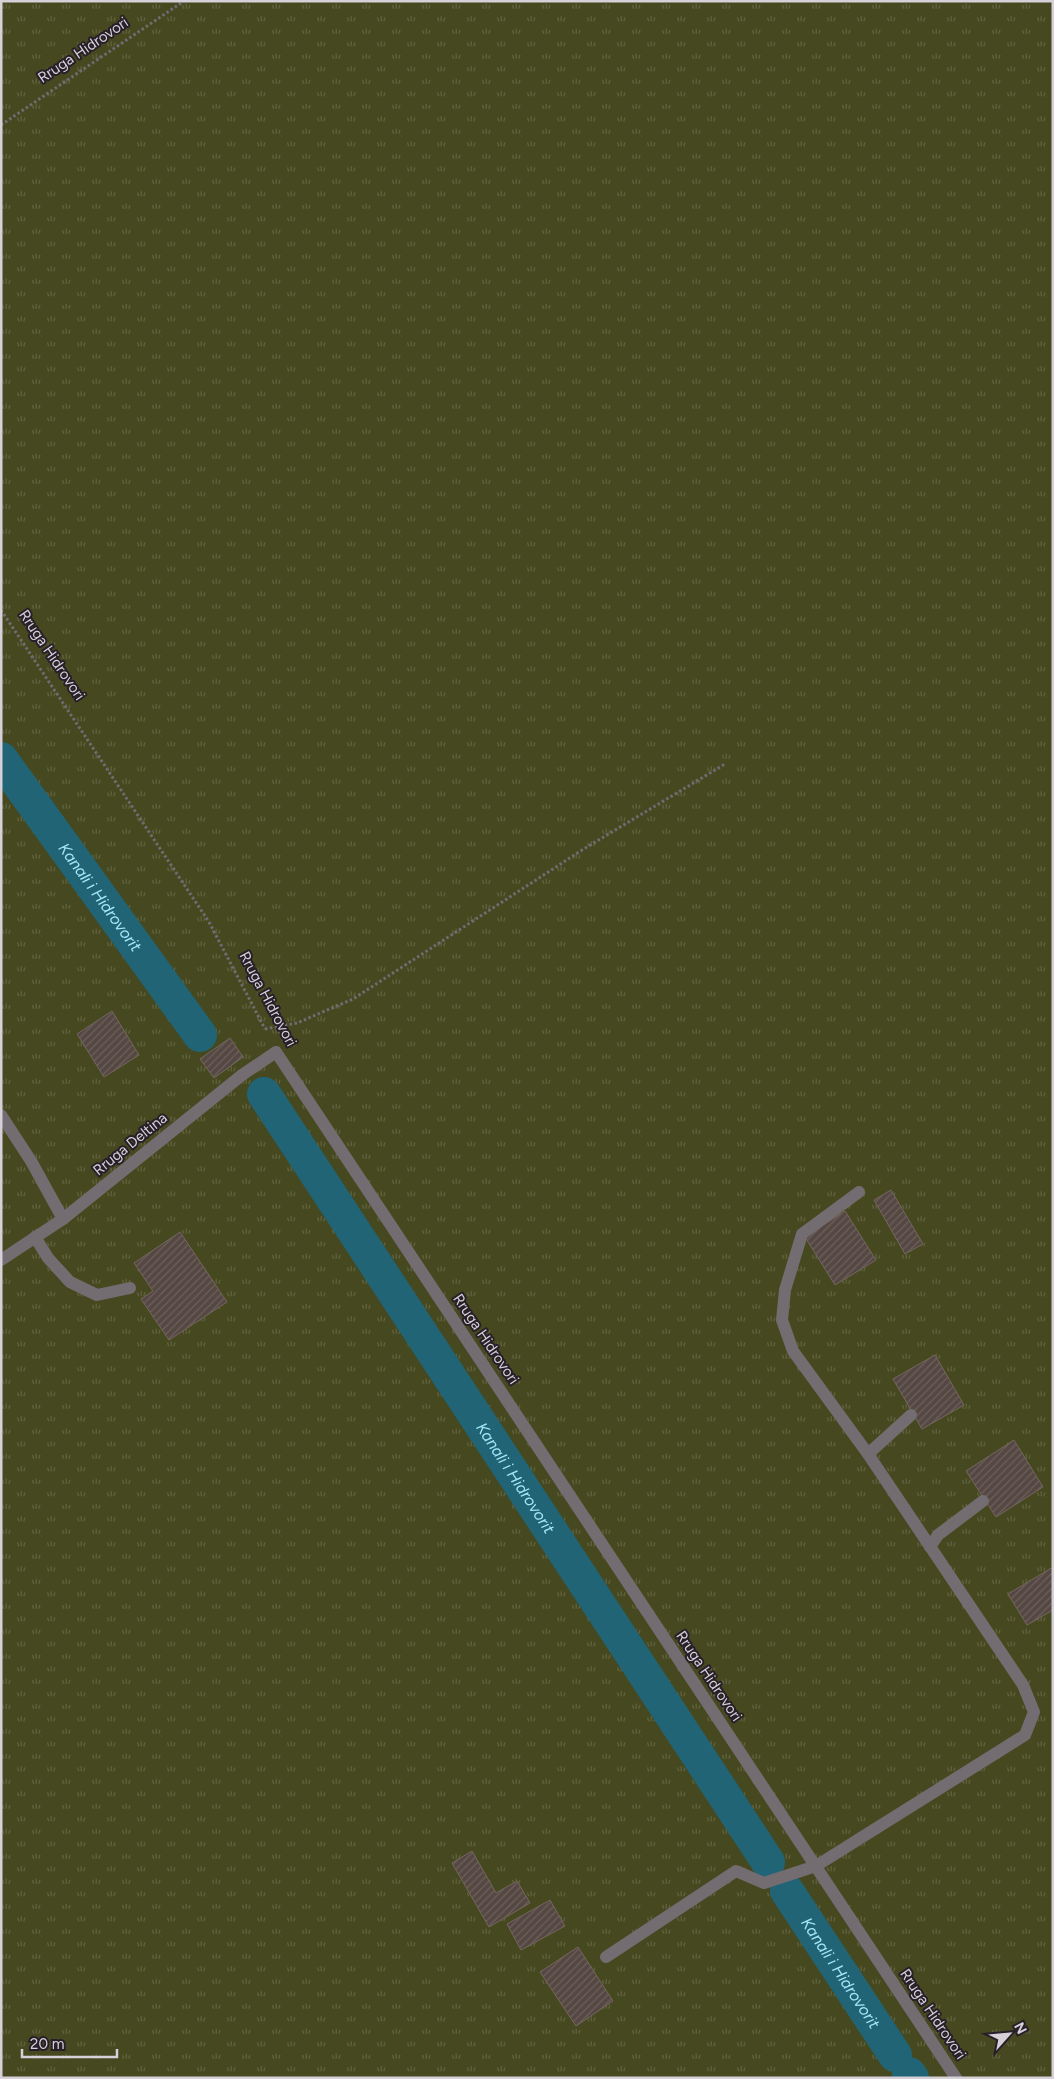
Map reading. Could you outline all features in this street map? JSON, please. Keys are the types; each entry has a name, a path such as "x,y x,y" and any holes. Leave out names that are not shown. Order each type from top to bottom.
{"street":[{"name":"Rruga Deltina","path":"1,1260 62,1219 242,1075 276,1052"},
{"name":"Rruga Hidrovori","path":"276,1052 956,2078"},
{"path":"1,1115 31,1161 62,1219"},
{"path":"606,1957 736,1871 764,1883 816,1866 1025,1735 1034,1712 1023,1685 868,1454 793,1351 782,1320 785,1290 802,1234 859,1192"},
{"path":"35,1237 48,1258 70,1282 97,1295 130,1288"},
{"path":"868,1454 911,1415"},
{"path":"930,1547 938,1535 983,1501"}],"path":[{"name":"Rruga Hidrovori","path":"1,125 184,1"},
{"name":"Rruga Hidrovori","path":"1,610 210,922 276,1052"},
{"path":"265,1029 297,1022 353,999 582,850 725,764"}],"green space":[{"path":"1,1 1053,1 1053,2078 1,2078"}],"building":[{"path":"112,1011 139,1055 104,1077 77,1034"},
{"path":"230,1038 243,1057 214,1078 200,1059"},
{"path":"891,1190 923,1244 905,1254 874,1200"},
{"path":"845,1211 876,1260 835,1285 805,1237"},
{"path":"180,1232 227,1302 169,1340 141,1299 153,1291 134,1263"},
{"path":"935,1355 964,1405 922,1429 893,1379"},
{"path":"1014,1440 1043,1487 996,1517 966,1471"},
{"path":"1053,1567 1053,1610 1027,1625 1008,1594"},
{"path":"472,1851 496,1893 517,1881 530,1903 489,1927 452,1863"},
{"path":"550,1900 565,1926 521,1950 507,1924"},
{"path":"578,1947 613,2001 576,2026 540,1972"}],"waterway":[{"name":"Kanali i Hidrovorit","path":"1,759 200,1035"},
{"name":"Kanali i Hidrovorit","path":"264,1094 768,1862"},
{"name":"Kanali i Hidrovorit","path":"787,1891 895,2055"},
{"name":"Kanali i Hidrovorit","path":"909,2074 912,2078"}]}
